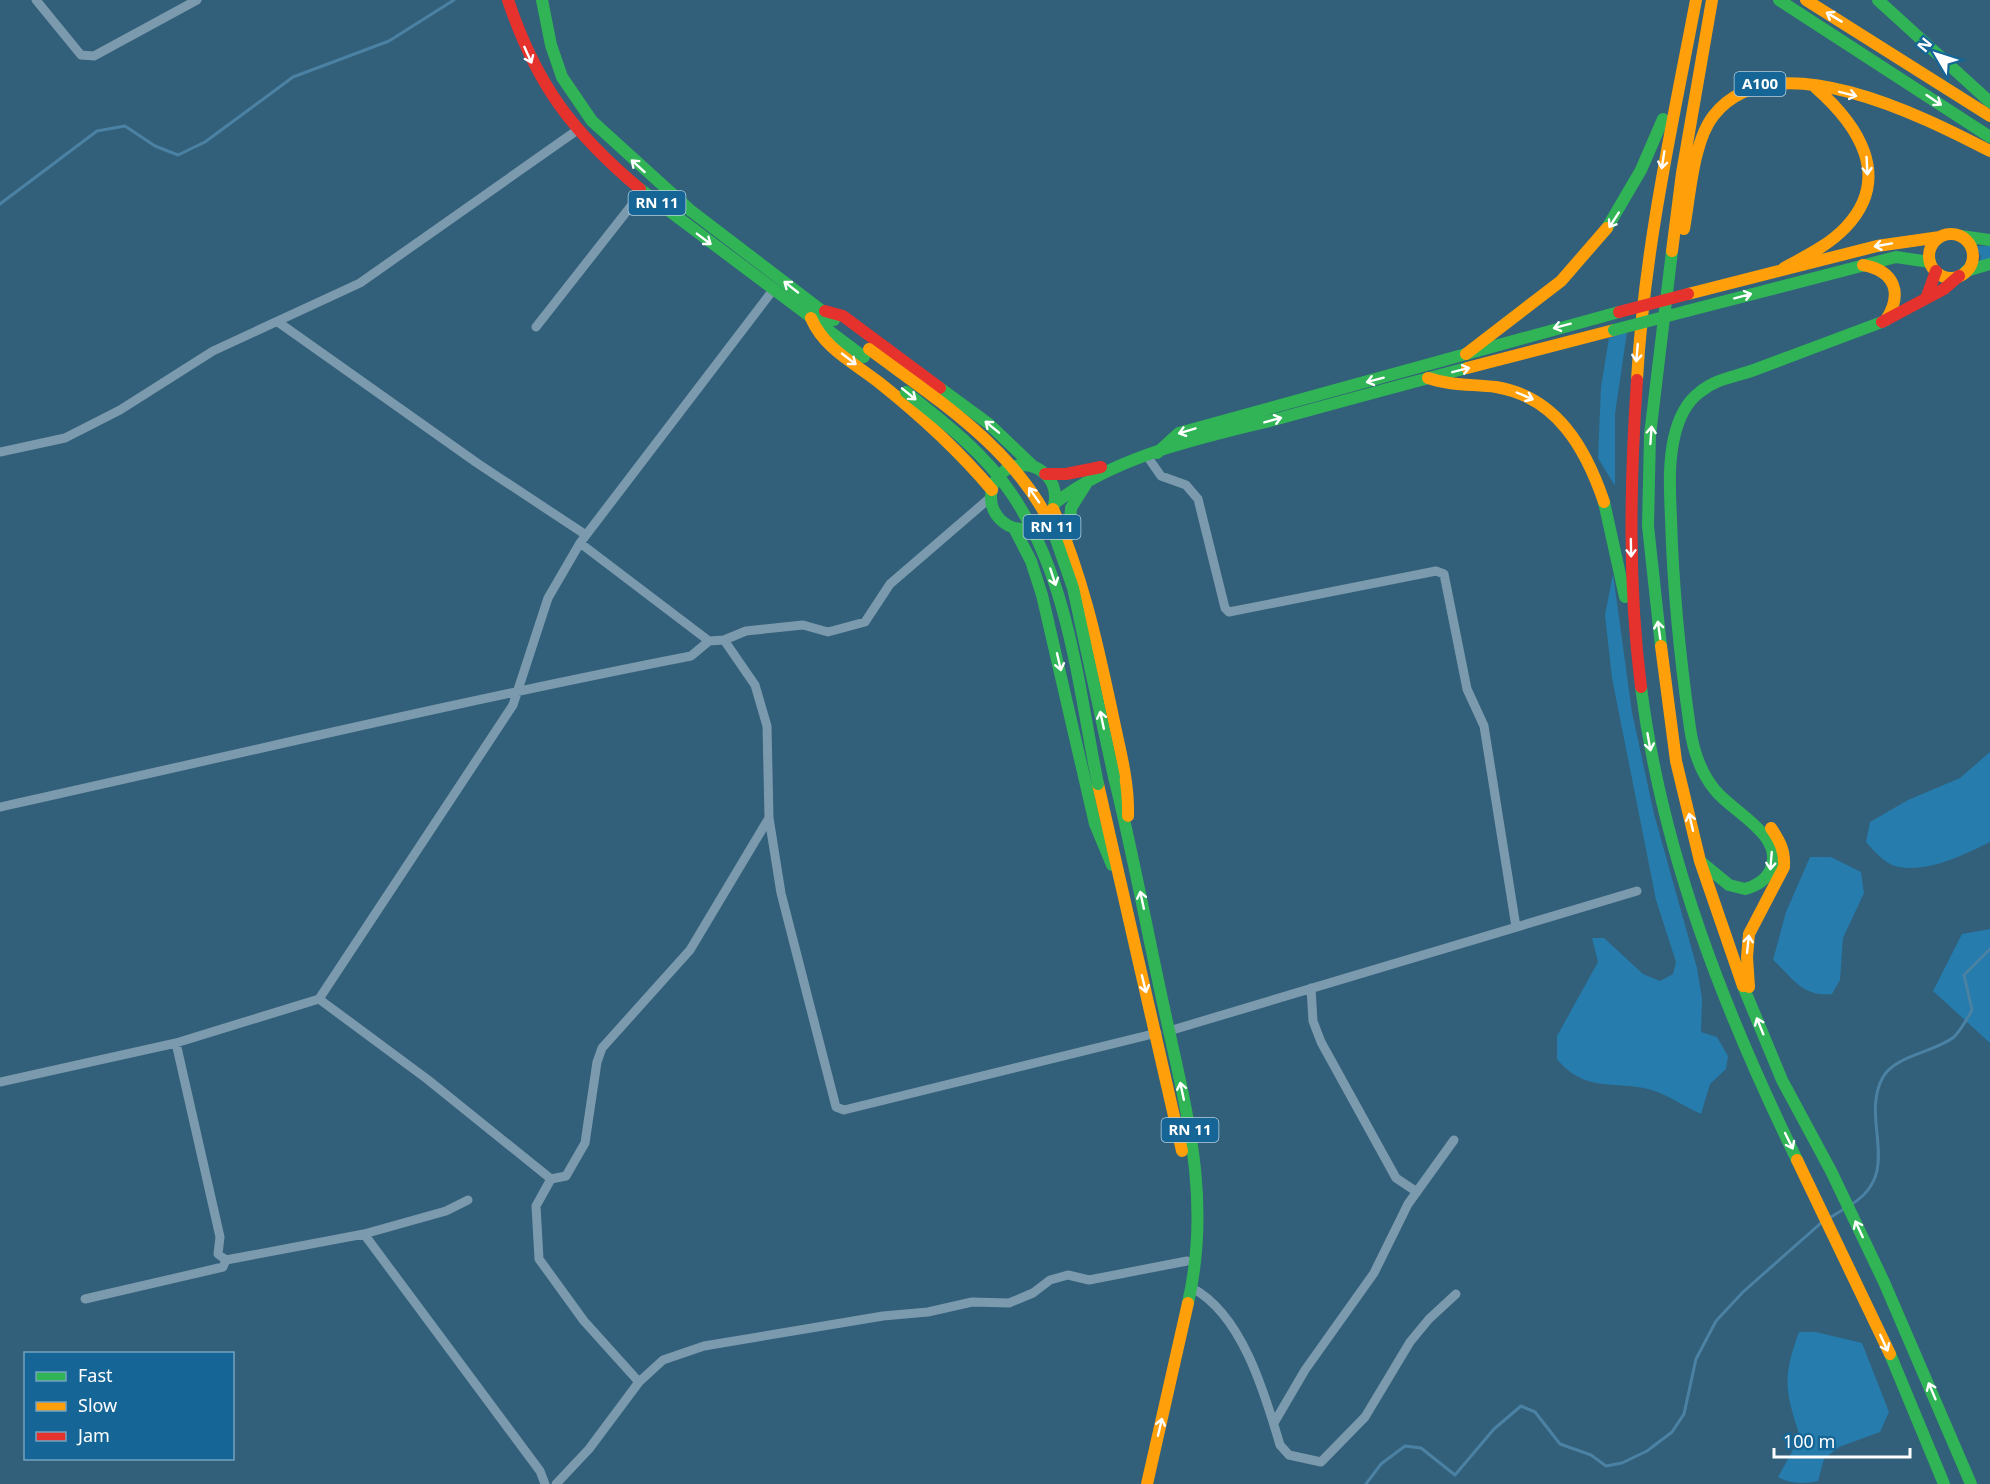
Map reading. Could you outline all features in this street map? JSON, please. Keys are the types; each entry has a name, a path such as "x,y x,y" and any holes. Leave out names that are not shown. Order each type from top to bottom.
{"main road":[{"name":"RN 11","path":"508,0 520,36 537,73 576,131 599,155 642,192 773,290 816,314 836,314 855,324 989,424 1034,467"},
{"name":"RN 11","path":"542,0 549,37 561,76 573,98 599,129 688,209 816,314 991,446 1011,465 1042,507 1077,597 1126,826 1188,1182 1191,1225 1187,1261 1136,1484"},
{"path":"1712,0 1682,173 1665,293 1650,435 1648,526 1655,600 1676,761 1700,861 1716,913 1750,1002 1782,1080 1831,1171 1884,1282 1971,1484"},
{"path":"1779,0 1990,137"},
{"path":"1806,0 1990,116"},
{"path":"1878,0 1990,102"},
{"path":"1466,354 1481,340 1556,286 1604,236 1630,195 1656,139 1695,3"},
{"path":"1695,3 1665,147 1638,345 1630,452 1632,569 1638,658 1648,745 1697,925 1763,1089 1909,1398 1944,1484"},
{"name":"A100","path":"1665,293 1675,271 1701,147 1714,115 1734,94 1769,82 1813,86 1861,97 1907,112 1990,151"},
{"path":"1784,268 1830,241 1852,220 1863,198 1867,180 1864,144 1856,130 1845,113 1813,86"},
{"path":"1152,455 1179,433 1784,268 1877,246 1950,234 1990,240"},
{"path":"1750,1002 1747,957 1750,929 1783,874 1784,854 1780,840 1771,828 1744,808 1724,785 1711,762 1700,729 1684,616 1677,477 1682,440 1696,406 1708,395 1749,372 1886,320 1944,289 1972,262 1973,252 1969,243 1961,236"},
{"path":"1927,297 1933,267 1932,245 1940,237"},
{"path":"1054,506 1053,484 1046,474 1034,467 1021,465 1008,469 998,478 992,494 997,516 1014,528 1034,527 1045,520 1054,506 1083,482 1120,465 1428,378 1896,257 1933,267 1949,278 1990,264"},
{"path":"1863,265 1884,271 1894,284 1895,306 1886,320"},
{"name":"RN 11","path":"816,314 823,339 880,383 953,448 992,494"},
{"name":"RN 11","path":"867,353 980,455 1011,492 1028,519 1045,556 1060,601 1118,872 1163,1032 1199,1184 1200,1233 1192,1288 1147,1484"},
{"path":"1700,861 1731,886 1745,889 1758,885 1766,878 1773,860 1766,838 1728,806 1709,783 1694,748 1680,656 1673,582 1670,459 1680,418 1688,402 1697,394 1731,375 1749,372"},
{"path":"1428,378 1451,386 1493,387 1527,396 1548,408 1580,441 1598,481 1638,658"},
{"path":"1046,474 1066,474 1120,465"},
{"path":"1072,549 1068,524 1070,510 1077,494 1098,474"},
{"name":"RN 11","path":"1054,506 1072,549 1097,643 1127,782 1126,826"},
{"name":"RN 11","path":"1014,528 1038,578 1099,836 1118,872"}],"street":[{"path":"36,0 81,55 94,56 197,0"},
{"path":"0,452 65,438 120,410 213,351 360,283 576,131"},
{"path":"536,327 642,192"},
{"path":"0,1082 176,1043 319,999 513,705 548,598 580,543 773,290"},
{"path":"278,322 477,463 586,535"},
{"path":"1152,455 1161,476 1186,485 1198,499 1225,608 1229,612 1436,571 1444,574 1467,688 1484,726 1516,927"},
{"path":"0,807 350,730 518,690 691,656 709,641 724,640 746,631 803,625 828,632 865,622 890,584 992,494"},
{"path":"580,543 709,641"},
{"path":"724,640 755,685 767,726 769,818 781,893 833,1102 838,1109 1163,1032 1637,891"},
{"path":"639,1382 584,1321 539,1259 536,1206 551,1179 566,1176 585,1143 597,1062 602,1048 690,950 769,818"},
{"path":"1311,988 1313,1021 1321,1042 1396,1178 1417,1192"},
{"path":"319,999 427,1079 551,1179"},
{"path":"176,1043 199,1156 220,1237 218,1254 224,1264"},
{"path":"1274,1423 1305,1370 1374,1273 1402,1213 1454,1140"},
{"path":"85,1299 224,1264 364,1234 446,1211 468,1200"},
{"path":"364,1234 540,1471 545,1484"},
{"path":"556,1484 589,1449 639,1382 663,1360 704,1346 883,1316 928,1312 972,1302 1009,1303 1033,1293 1050,1280 1068,1275 1089,1280 1187,1261"},
{"path":"1192,1288 1206,1295 1220,1309 1250,1360 1280,1445 1289,1455 1321,1462 1365,1417 1410,1342 1429,1319 1456,1294"}],"shaded area":[{"path":"1976,246 1990,246 1990,258 1979,263 1981,257"},
{"path":"1627,332 1615,414 1615,486 1598,458 1601,387 1609,338"},
{"path":"1613,574 1632,712 1654,814 1697,968 1702,998 1701,1032 1717,1037 1728,1056 1726,1069 1710,1084 1701,1114 1660,1093 1581,1078 1569,1071 1557,1059 1557,1036 1598,962 1592,938 1604,938 1643,974 1660,981 1673,974 1676,962 1656,900 1612,678 1605,615"},
{"path":"1990,752 1990,842 1935,865 1911,868 1889,864 1866,842 1870,822 1908,800 1960,778"},
{"path":"1810,857 1831,857 1861,872 1864,893 1843,938 1840,980 1832,994 1822,994 1805,989 1773,960 1786,912"},
{"path":"1990,929 1990,1043 1933,991 1962,934"},
{"path":"1799,1332 1816,1332 1862,1343 1889,1412 1880,1432 1839,1447 1824,1459 1818,1481 1802,1483 1778,1477 1800,1437 1791,1407 1788,1384 1790,1362"}],"waterway":[{"path":"0,204 97,131 125,126 155,146 178,155 205,142 293,77 389,41 454,0"},
{"path":"1852,1204 1867,1191 1875,1176 1878,1161 1875,1110 1877,1093 1883,1077 1897,1064 1936,1047 1957,1034 1972,1010 1964,975 1990,949"},
{"path":"1831,1217 1844,1209"},
{"path":"1366,1484 1381,1464 1405,1446 1421,1448 1455,1475 1494,1429 1521,1406 1535,1412 1560,1444 1591,1455 1606,1466 1622,1463 1647,1451 1672,1432 1684,1414 1696,1359 1716,1321 1743,1292 1821,1223"}],"traffic: fast":[{"path":"542,0 551,45 562,77 592,121 690,210 834,320"},
{"path":"1779,0 1990,137"},
{"path":"1878,0 1990,102"},
{"path":"1607,228 1641,170 1663,119"},
{"path":"640,189 864,357"},
{"path":"1961,236 1990,240"},
{"path":"1661,646 1648,526 1650,435 1672,251"},
{"path":"1687,311 1896,257 1930,262"},
{"path":"1966,271 1990,264"},
{"path":"1614,330 1687,311"},
{"path":"1157,453 1179,433 1619,312"},
{"path":"1701,862 1729,885 1745,889 1766,878 1773,858 1771,847 1765,836 1710,783 1698,760 1691,736 1680,650 1672,545 1670,468 1678,425 1690,401 1713,384 1882,322"},
{"path":"1055,503 1107,471 1163,449 1467,368"},
{"path":"940,388 989,424 1034,467"},
{"path":"906,392 976,451 1000,478 1031,526 1059,597 1069,634 1098,784"},
{"path":"1023,465 1041,470 1046,474 1050,479 1055,497 1050,515 1046,520 1041,524 1023,529 1005,524 1000,520 996,515 991,497 996,479 1000,474 1005,470 1023,465"},
{"path":"1069,536 1071,508 1086,484"},
{"path":"1604,502 1625,597"},
{"path":"1051,525 1073,588 1114,777"},
{"path":"1014,528 1031,561 1042,595 1095,824 1112,865"},
{"path":"1641,687 1651,749 1680,870 1721,988 1797,1160"},
{"path":"1114,777 1188,1118 1197,1190 1195,1264 1188,1303"},
{"path":"1743,986 1782,1080 1831,1171 1884,1282 1971,1484"},
{"path":"1890,1354 1944,1484"}],"traffic: slow":[{"path":"1637,380 1652,236 1696,0"},
{"path":"1672,251 1682,173 1712,0"},
{"path":"1806,0 1990,116"},
{"path":"1684,229 1693,169 1707,126 1714,115 1740,94 1773,84 1810,84 1850,92 1927,120 1990,151"},
{"path":"1784,268 1817,250 1846,227 1860,208 1867,189 1868,171 1864,153 1856,135 1845,118 1816,88"},
{"path":"1466,354 1561,281 1607,228"},
{"path":"1951,234 1966,241 1973,256 1966,271 1951,278 1936,271 1929,256 1936,241 1951,234"},
{"path":"1688,294 1877,246 1940,237"},
{"path":"1863,265 1882,272 1893,285 1894,301 1886,320"},
{"path":"811,318 832,347 925,421 992,490"},
{"path":"1467,368 1614,330"},
{"path":"869,349 946,406 994,448 1035,497 1051,525"},
{"path":"1428,378 1454,384 1496,387 1536,402 1566,428 1578,445 1597,482 1604,502"},
{"path":"1053,509 1072,558 1094,634 1123,764 1128,816"},
{"path":"1661,646 1676,761 1700,861 1743,986"},
{"path":"1098,784 1182,1151"},
{"path":"1749,987 1747,957 1749,934 1784,867 1781,846 1771,828"},
{"path":"1797,1160 1890,1354"},
{"path":"1147,1484 1188,1303"}],"traffic: jam":[{"path":"508,0 531,57 559,105 595,147 640,189"},
{"path":"1927,296 1936,271"},
{"path":"1882,322 1944,289 1959,276"},
{"path":"1619,312 1688,294"},
{"path":"825,311 843,316 940,388"},
{"path":"1637,380 1631,534 1634,610 1641,687"},
{"path":"1045,474 1066,474 1101,467"}]}
